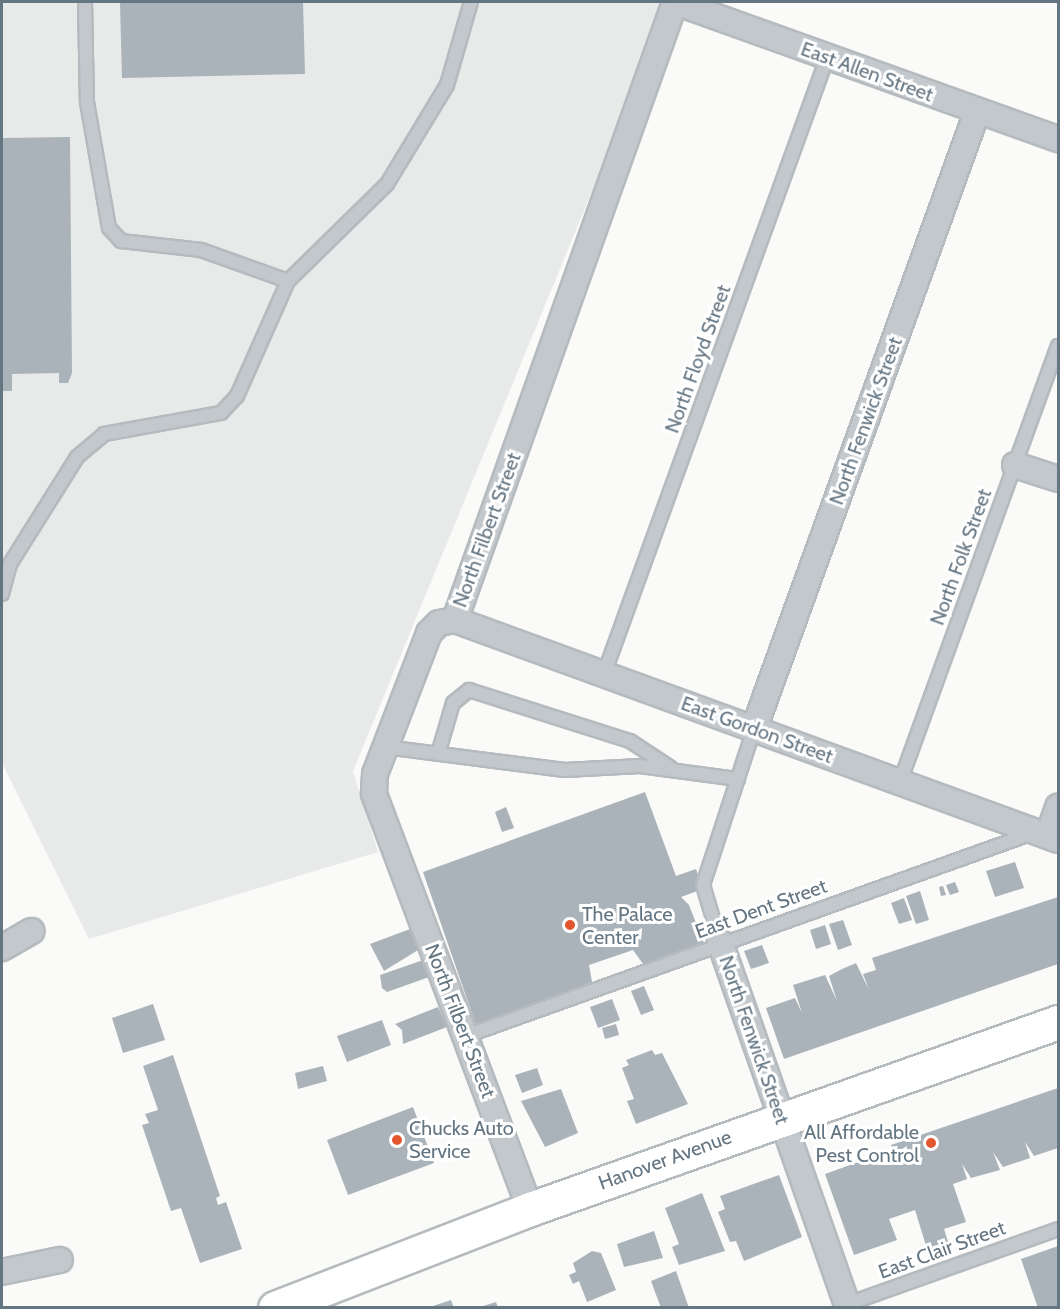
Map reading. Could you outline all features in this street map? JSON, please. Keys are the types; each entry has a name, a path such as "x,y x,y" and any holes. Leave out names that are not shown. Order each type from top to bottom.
{"main road":[{"name":"Hanover Avenue","path":"293,1305 530,1209 780,1118 1059,1022"}],"street":[{"name":"East Allen Street","path":"675,2 977,112 1059,139"},
{"name":"North Filbert Street","path":"530,1209 376,799 375,774 429,633 439,623 455,620 675,2"},
{"name":"North Fenwick Street","path":"754,729 977,112"},
{"path":"1015,465 1059,479"},
{"name":"East Gordon Street","path":"455,620 1047,836"},
{"path":"1047,836 1059,807"},
{"path":"2,948 32,931"},
{"name":"North Fenwick Street","path":"720,942 844,1306"},
{"path":"2,1272 60,1260"}],"lane":[{"path":"85,2 81,19 87,102 109,228 121,241 201,250 288,281"},
{"path":"2,594 6,564 77,457 104,435 222,413 237,396 288,281 387,184 447,85 471,2"},
{"name":"North Floyd Street","path":"604,674 827,58"},
{"name":"North Folk Street","path":"900,782 1059,346"},
{"path":"438,753 453,704 469,690 630,741 672,769"},
{"path":"720,942 703,885 754,729"},
{"path":"385,747 565,770 672,769 738,779"},
{"name":"East Dent Street","path":"466,1036 720,942 1047,836"},
{"name":"East Clair Street","path":"844,1306 1059,1228"}],"shaded area":[{"path":"2,2 670,2 353,771 378,852 89,939 2,763"}],"building":[{"path":"120,2 303,2 305,74 122,78"},
{"path":"70,137 72,373 68,383 59,383 59,373 12,374 12,391 2,391 2,138"},
{"name":"The Palace Center","path":"645,792 676,876 696,869 703,889 681,897 689,905 705,946 646,968 633,950 589,965 593,987 477,1028 423,872"},
{"path":"506,807 514,828 502,832 495,812"},
{"path":"1015,862 1024,888 995,897 986,871"},
{"path":"955,882 959,892 950,895 946,885"},
{"path":"943,886 946,895 941,896 939,887"},
{"path":"920,891 929,920 916,924 906,896"},
{"path":"1058,897 1058,964 784,1059 766,1008 795,998 802,1013 793,985 825,975 837,1001 829,976 842,969 856,963 869,990 863,974 876,970 872,958"},
{"path":"904,898 912,920 899,924 891,903"},
{"path":"843,920 852,945 838,950 829,924"},
{"path":"825,925 831,944 816,949 810,930"},
{"path":"410,929 416,931 423,947 384,971 370,944"},
{"path":"762,945 769,963 751,969 744,951"},
{"path":"426,959 432,976 387,992 382,988 380,975"},
{"path":"644,986 654,1010 641,1015 631,991"},
{"path":"612,999 620,1020 598,1028 590,1007"},
{"path":"153,1004 165,1040 123,1053 112,1018"},
{"path":"438,1007 447,1027 403,1044 402,1030 395,1024"},
{"path":"382,1020 391,1045 347,1062 337,1036"},
{"path":"616,1024 619,1035 605,1039 602,1028"},
{"path":"652,1050 655,1055 662,1053 688,1104 636,1124 627,1101 634,1099 622,1068 629,1065 626,1060"},
{"path":"173,1055 220,1196 216,1198 218,1205 226,1202 242,1249 200,1263 181,1208 171,1211 142,1125 149,1123 145,1114 158,1110 143,1066"},
{"path":"323,1066 327,1081 298,1089 295,1073"},
{"path":"537,1068 543,1085 522,1093 515,1075"},
{"path":"1058,1088 1058,1148 1034,1156 1025,1142 1030,1158 1003,1167 993,1152 1000,1170 971,1178 962,1164 967,1179 953,1184 966,1222 944,1229 949,1245 928,1252 915,1210 889,1219 897,1240 854,1255 825,1174 892,1150 891,1145"},
{"path":"561,1089 578,1133 545,1147 521,1101"},
{"path":"413,1107 434,1163 348,1195 327,1140"},
{"path":"779,1175 802,1237 744,1261 736,1241 730,1242 718,1212 725,1209 720,1196"},
{"path":"702,1193 725,1251 679,1265 672,1247 679,1244 665,1208"},
{"path":"654,1231 663,1258 624,1267 617,1244"},
{"path":"1058,1246 1058,1308 1038,1308 1021,1259"},
{"path":"592,1251 601,1253 616,1290 587,1302 579,1281 573,1284 569,1275 576,1272 573,1263"},
{"path":"676,1271 689,1308 661,1308 651,1281"},
{"path":"451,1300 454,1308 430,1308 430,1307"},
{"path":"496,1302 498,1308 480,1308 480,1307"}],"place":[{"name":"The Palace Center","path":"570,925"},
{"name":"Chucks Auto Service","path":"397,1140"},
{"name":"All Affordable Pest Control","path":"931,1143"}]}
